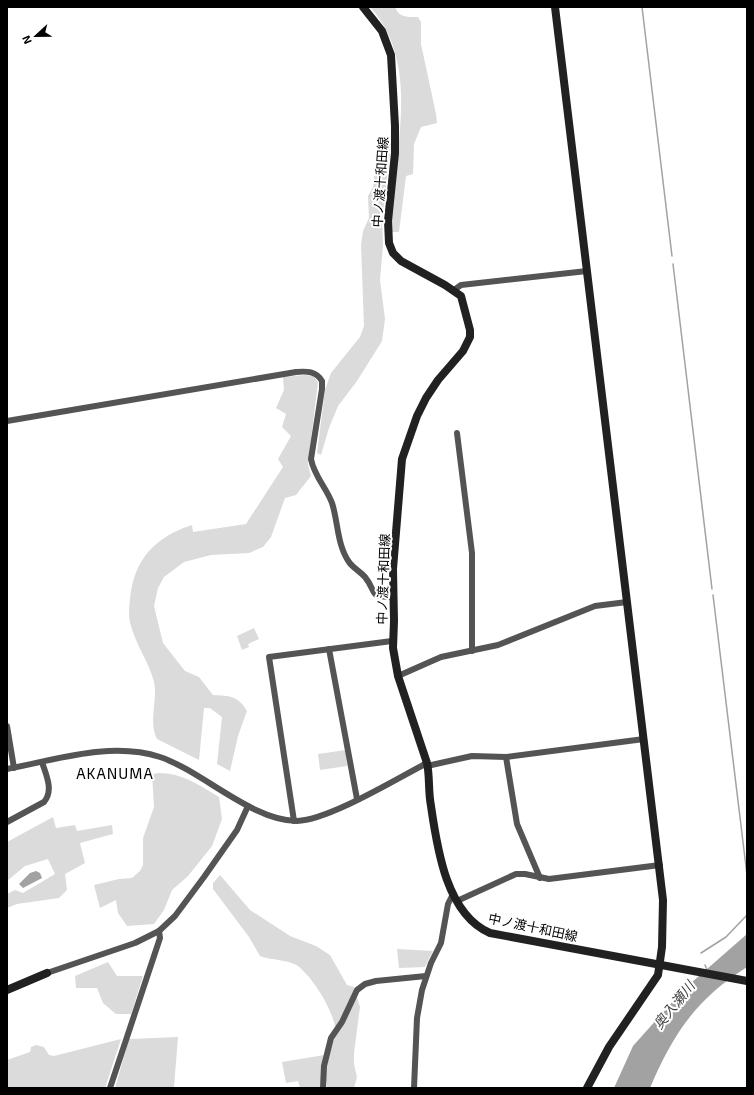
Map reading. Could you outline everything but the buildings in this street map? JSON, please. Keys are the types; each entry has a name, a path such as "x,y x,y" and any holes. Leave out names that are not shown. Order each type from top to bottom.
{"main road":[{"name":"中ノ渡十和田線","path":"362,7 382,31 391,55 395,153 388,221 389,243 393,253 401,262 454,290 463,300 468,318 470,337 463,351 438,380 426,398 405,449 398,500 393,569 394,621 392,641 394,664 427,765 430,805 441,861 453,894 466,916 474,925 490,933 747,980"},
{"path":"555,7 660,865 663,900 661,964 658,975 609,1047 587,1088"},
{"path":"7,990 48,973"}],"street":[{"path":"454,290 461,285 587,271"},
{"path":"7,421 290,373 306,371 314,373 322,382 322,389 311,459 312,468 328,493 339,535 349,562 365,577 375,595 379,597 393,597"},
{"path":"457,433 472,553 472,651"},
{"path":"398,676 441,657 498,645 595,606 627,602"},
{"path":"294,820 269,657 392,641"},
{"path":"329,649 357,799"},
{"path":"7,726 10,768 108,751 142,752 182,767 248,806 278,817 294,820 319,816 427,765 472,756 506,757 644,739"},
{"path":"506,757 517,824 540,878"},
{"path":"7,822 44,802 48,797 50,792 49,786 42,762"},
{"path":"48,973 134,943 159,931 175,916 204,877 236,830 248,806"},
{"path":"457,902 516,874 549,879 660,865"},
{"path":"414,1088 417,1018 426,976 441,943 448,904 453,894"},
{"path":"110,1088 160,938 159,931"},
{"path":"323,1088 324,1066 331,1038 342,1022 358,990 365,984 376,981 426,976"}],"shaded area":[{"path":"370,7 395,7 401,15 407,17 418,17 421,22 421,44 436,114 437,123 421,127 414,144 413,174 406,176 399,232 391,232 400,135 401,89 393,46 384,26"},
{"path":"388,139 391,144 382,220 383,245 380,280 385,319 382,341 357,381 338,406 329,428 321,455 317,453 325,390 331,373 360,337 364,326 361,245 363,231 369,218 368,196 373,187 378,146 382,140"},
{"path":"305,375 313,376 318,382 308,464 311,476 296,495 285,498 271,537 263,547 249,553 211,555 184,562 164,577 158,588 154,606 163,643 185,671 199,677 213,695 233,697 244,706 247,711 238,736 230,771 217,764 222,717 210,708 204,708 199,760 157,739 153,725 155,696 154,682 149,667 133,633 129,619 132,585 136,572 142,561 157,543 167,536 192,525 193,532 246,524 283,467 278,459 291,436 282,427 286,414 276,408 284,390 283,377"},
{"path":"254,628 259,639 248,644 249,647 242,650 237,636"},
{"path":"346,750 347,766 320,770 318,754"},
{"path":"159,773 183,777 219,797 222,819 212,846 188,876 172,890 164,910 154,924 127,926 118,913 116,900 100,908 94,885 119,879 132,878 140,871 143,865 143,838 154,807 152,774"},
{"path":"53,817 56,828 75,825 77,831 112,825 113,834 80,843 85,863 65,874 67,890 59,898 17,904 7,908 7,894 15,890 23,893 55,874 48,859 25,866 7,881 7,842"},
{"path":"220,875 250,910 290,936 316,946 330,955 347,985 354,987 360,1007 354,1053 354,1064 357,1077 354,1088 327,1088 325,1071 336,1032 327,1005 317,987 298,966 290,962 260,956 249,937 213,889 213,883"},
{"path":"397,949 433,951 425,967 399,968"},
{"path":"108,962 117,976 143,976 131,1014 116,1014 103,1003 97,988 76,988 75,976"},
{"path":"178,1037 174,1087 115,1088 129,1039"},
{"path":"121,1039 105,1088 7,1088 7,1060 30,1052 31,1047 36,1045 44,1047 49,1055 54,1056"},
{"path":"324,1055 320,1088 300,1088 298,1081 286,1083 282,1062"}],"water":[{"path":"36,871 40,873 42,878 23,888 19,884 30,873"},
{"name":"奥入瀬川","path":"747,934 747,967 729,979 714,992 688,1019 677,1034 650,1088 614,1088 633,1046 683,990"}],"waterway":[{"path":"642,7 672,256"},
{"path":"673,264 712,589"},
{"path":"713,595 747,875"},
{"path":"701,953 726,937 747,915"},
{"path":"705,965 707,970"}],"district":[{"name":"AKANUMA","path":"115,774"}]}
